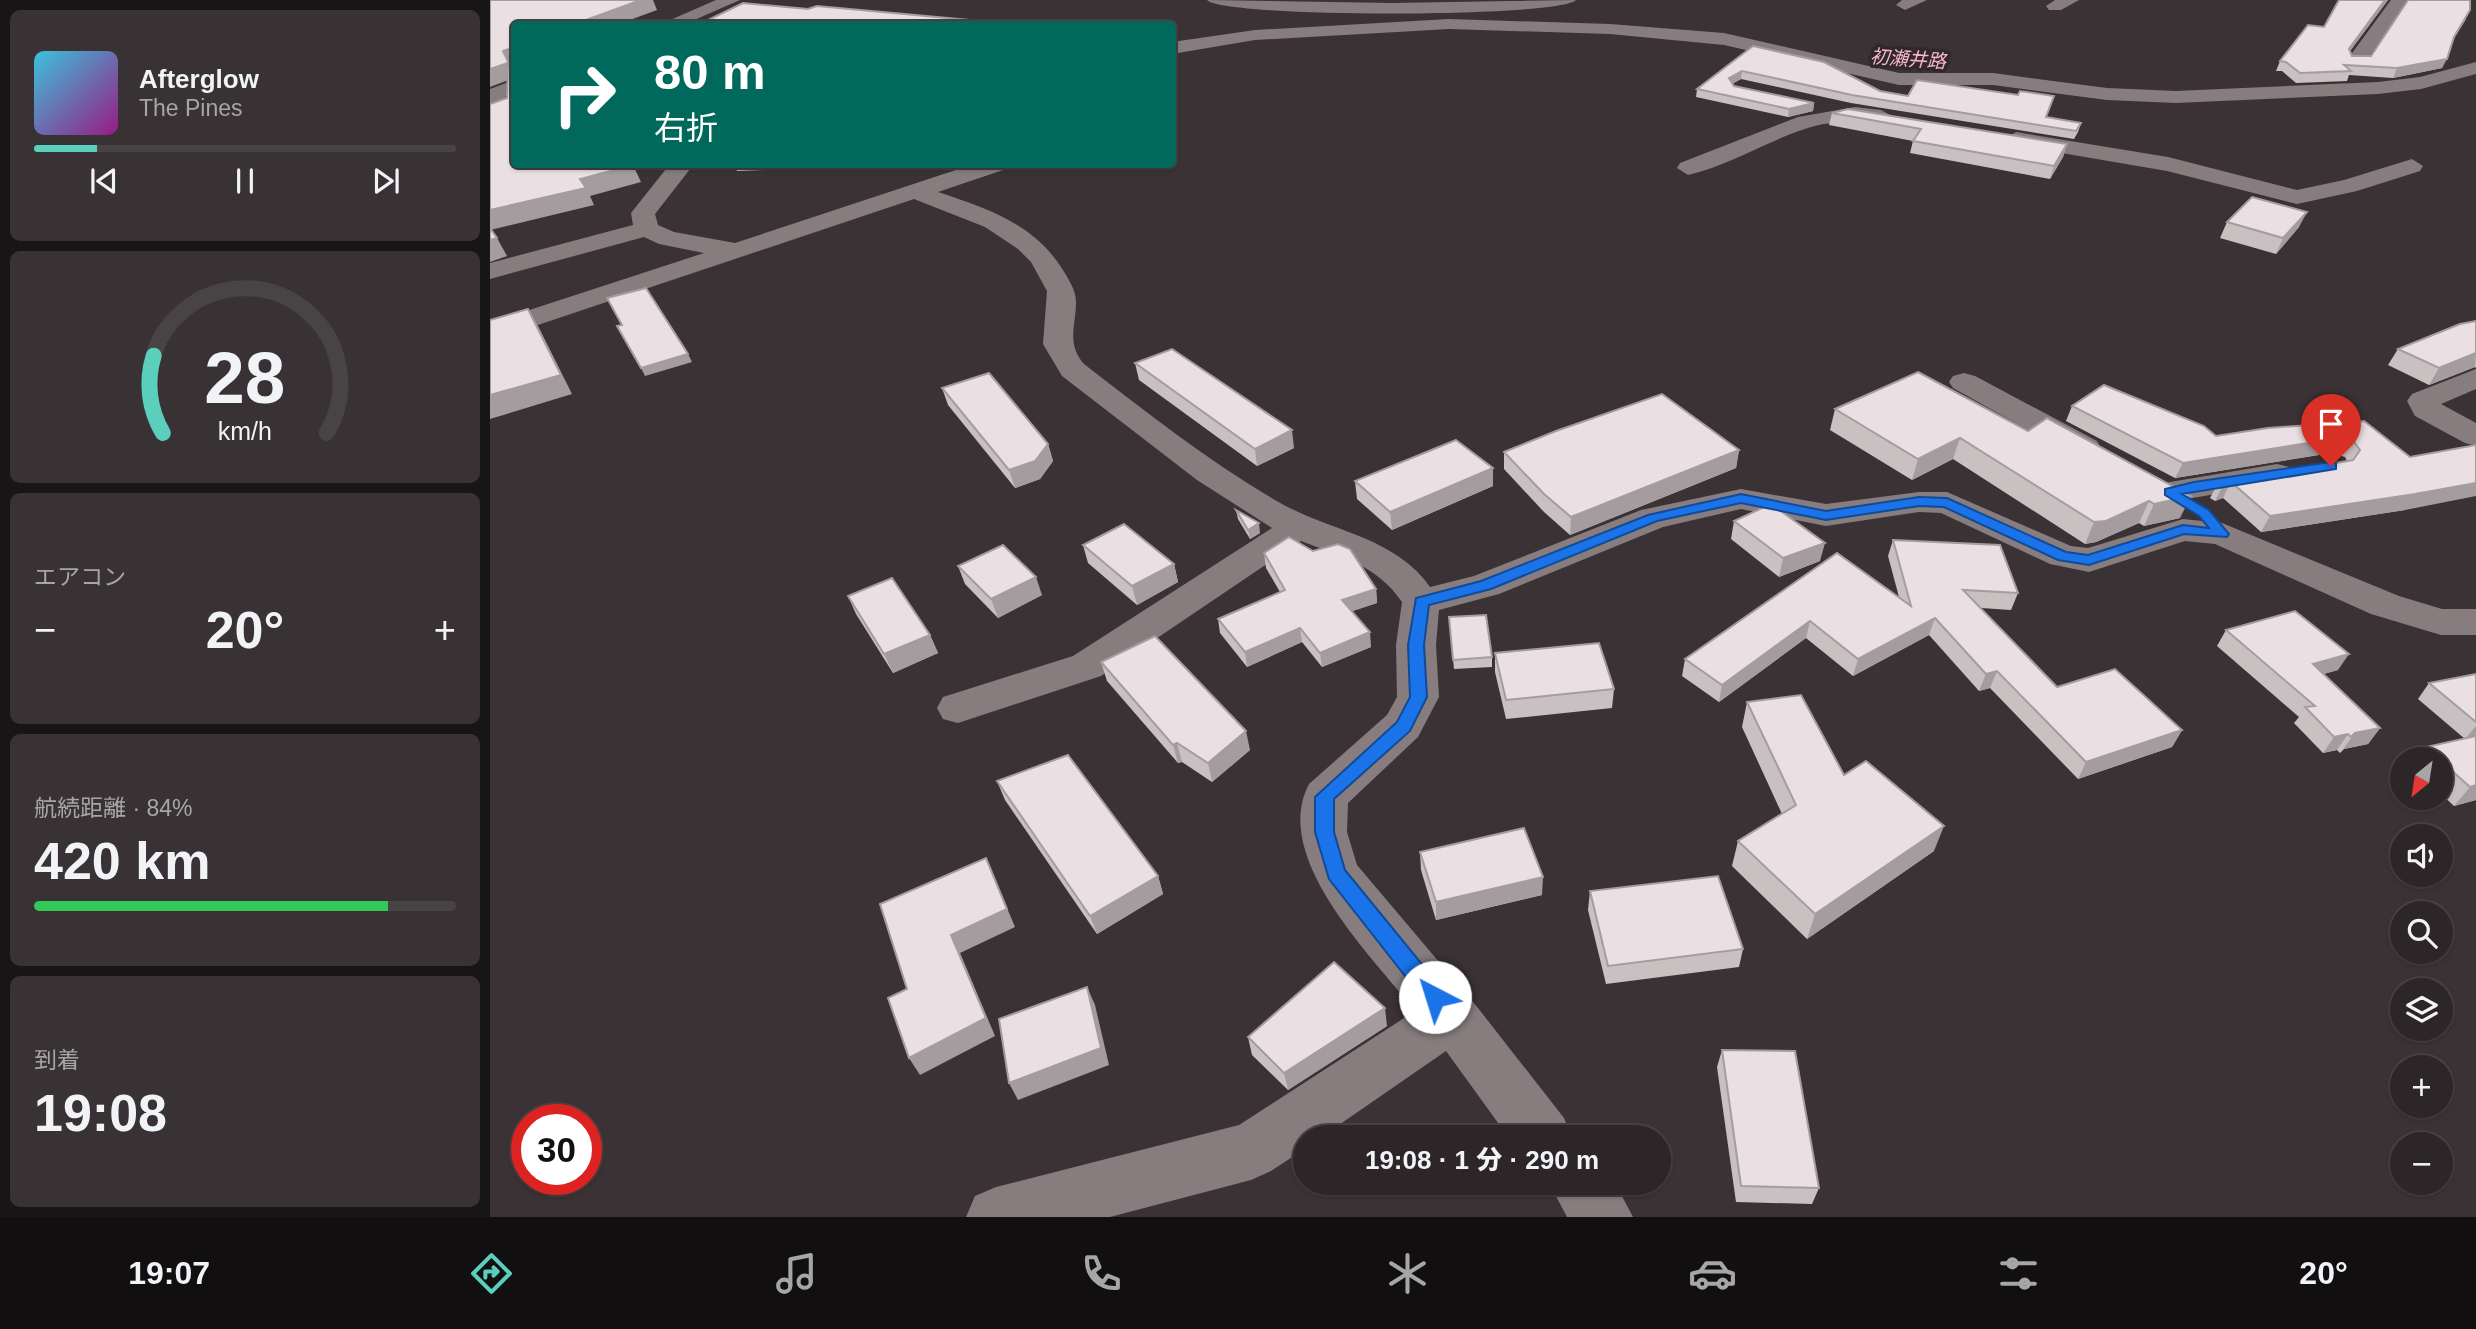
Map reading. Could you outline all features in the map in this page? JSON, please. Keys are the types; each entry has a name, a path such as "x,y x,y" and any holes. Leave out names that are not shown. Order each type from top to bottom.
{"street":[{"path":"678,21 731,0"},
{"path":"1216,0 1320,8 1442,8 1567,0"},
{"path":"1185,66 1336,0"},
{"path":"2357,60 2400,0"},
{"path":"1176,47 1247,38 1462,24 1676,33 1738,41 1899,79 1993,79 2076,90 2176,97 2239,97 2399,85 2476,68"},
{"path":"490,97 511,87"},
{"path":"2076,90 2073,103 2082,130"},
{"path":"1802,100 1901,119"},
{"path":"490,103 511,103"},
{"path":"490,116 511,105"},
{"path":"1688,168 1716,160 1782,128 1817,117 1864,113"},
{"path":"1991,135 2082,130 2189,169 2297,197 2349,186 2412,166"},
{"path":"647,229 643,213 680,168"},
{"path":"490,332 986,168"},
{"path":"915,192 1000,224 1023,236 1047,263 1062,296 1055,334 1064,360 1137,420 1297,527 1370,553 1398,572 1421,602 1416,645 1419,697 1404,726 1325,797 1325,832 1336,874 1534,1125"},
{"path":"490,271 647,229 668,239 739,250"},
{"path":"2476,378 2423,401 2426,409 2476,436"},
{"path":"1964,382 2109,461"},
{"path":"2222,534 2204,513 2158,486 2304,470"},
{"path":"1421,602 1486,585 1653,518 1741,499 1826,515 1919,502 1947,503 2063,556 2089,560 2183,530 2222,534 2385,605 2441,622 2476,622"},
{"path":"958,708 1087,666 1297,527"},
{"path":"996,1217 1251,1151 1451,1017"},
{"path":"1587,1195 1603,1217"}],"building":[{"path":"490,0 641,0 583,21 511,21 511,48 503,51 511,68 511,168 622,168 580,179 586,188 490,210 490,104 507,98 508,63 490,69"},
{"path":"2339,0 2385,0 2349,49 2352,56 2371,56 2408,0 2470,0 2470,10 2454,37 2447,59 2397,68 2344,65 2351,71 2300,73 2286,62 2280,61 2308,25 2324,27"},
{"path":"743,3 808,9 817,6 980,21 706,21"},
{"path":"1753,46 1824,62 1880,91 1908,96 1917,80 2018,95 2020,91 2054,96 2046,117 2081,123 2076,131 1852,95 1742,71 1729,78 1734,86 1814,103 1789,109 1697,89"},
{"path":"1848,109 2067,144 2054,166 1913,141 1921,129 1832,113"},
{"path":"2252,197 2307,212 2283,238 2227,222"},
{"path":"490,228 497,238 490,240"},
{"path":"646,288 688,354 641,368 617,326 622,325 607,298"},
{"path":"528,309 561,375 490,395 490,320"},
{"path":"2476,321 2476,353 2439,368 2398,349 2460,324"},
{"path":"1172,349 1292,430 1255,449 1135,363"},
{"path":"1918,372 2028,431 2047,418 2191,496 2154,504 2149,501 2106,521 2094,522 1960,438 1918,459 1835,409"},
{"path":"989,373 1048,444 1035,461 1009,470 942,388"},
{"path":"2104,385 2204,426 2216,436 2268,428 2364,421 2410,457 2476,445 2476,483 2270,516 2231,482 2223,485 2218,483 2353,460 2360,450 2354,442 2339,438 2183,463 2072,406"},
{"path":"1662,394 1739,450 1571,517 1544,494 1504,452 1556,431"},
{"path":"1456,440 1493,468 1390,512 1355,481"},
{"path":"1771,504 1825,543 1783,558 1734,521"},
{"path":"1236,510 1259,523 1248,530"},
{"path":"1124,524 1174,564 1132,586 1083,545"},
{"path":"1289,537 1313,551 1338,544 1350,549 1376,589 1342,600 1370,632 1320,653 1300,628 1245,652 1218,619 1285,590 1264,553"},
{"path":"1893,540 2000,545 2018,593 1963,590 2057,687 2115,669 2182,730 2086,762 1997,671 1986,674 1935,618 1858,659 1810,621 1722,685 1685,659 1837,553 1911,606"},
{"path":"1003,545 1036,577 991,599 958,566"},
{"path":"892,578 930,635 884,654 848,596"},
{"path":"2295,611 2349,654 2313,664 2380,728 2355,733 2351,737 2348,734 2334,737 2305,707 2315,706 2226,630"},
{"path":"1486,615 1492,657 1453,660 1449,617"},
{"path":"1155,636 1246,731 1208,763 1177,743 1173,745 1101,662"},
{"path":"1599,643 1614,689 1506,700 1495,653"},
{"path":"2476,674 2476,722 2429,683"},
{"path":"1801,695 1844,775 1866,761 1944,826 1815,914 1738,841 1796,805 1747,702"},
{"path":"2476,736 2476,785 2470,787 2454,773 2454,747 2426,747"},
{"path":"1068,755 1158,876 1090,916 997,781"},
{"path":"1524,828 1543,877 1436,902 1420,852"},
{"path":"986,858 1007,909 951,935 986,1018 909,1058 888,998 907,989 880,904"},
{"path":"1718,876 1743,949 1608,966 1590,891"},
{"path":"1334,962 1385,1008 1284,1073 1248,1037"},
{"path":"1087,987 1101,1048 1009,1083 999,1019"},
{"path":"1722,1050 1795,1051 1819,1188 1741,1186"}],"route":[{"path":"1435,997 1336,874 1325,832 1325,797 1404,726 1419,697 1416,645 1421,602 1486,585 1653,518 1741,499 1826,515 1919,502 1947,503 2063,556 2089,560 2183,530 2222,534 2204,513 2170,492 2331,466"}],"water label":[{"name":"初瀬井路","path":"1908,59"}]}
